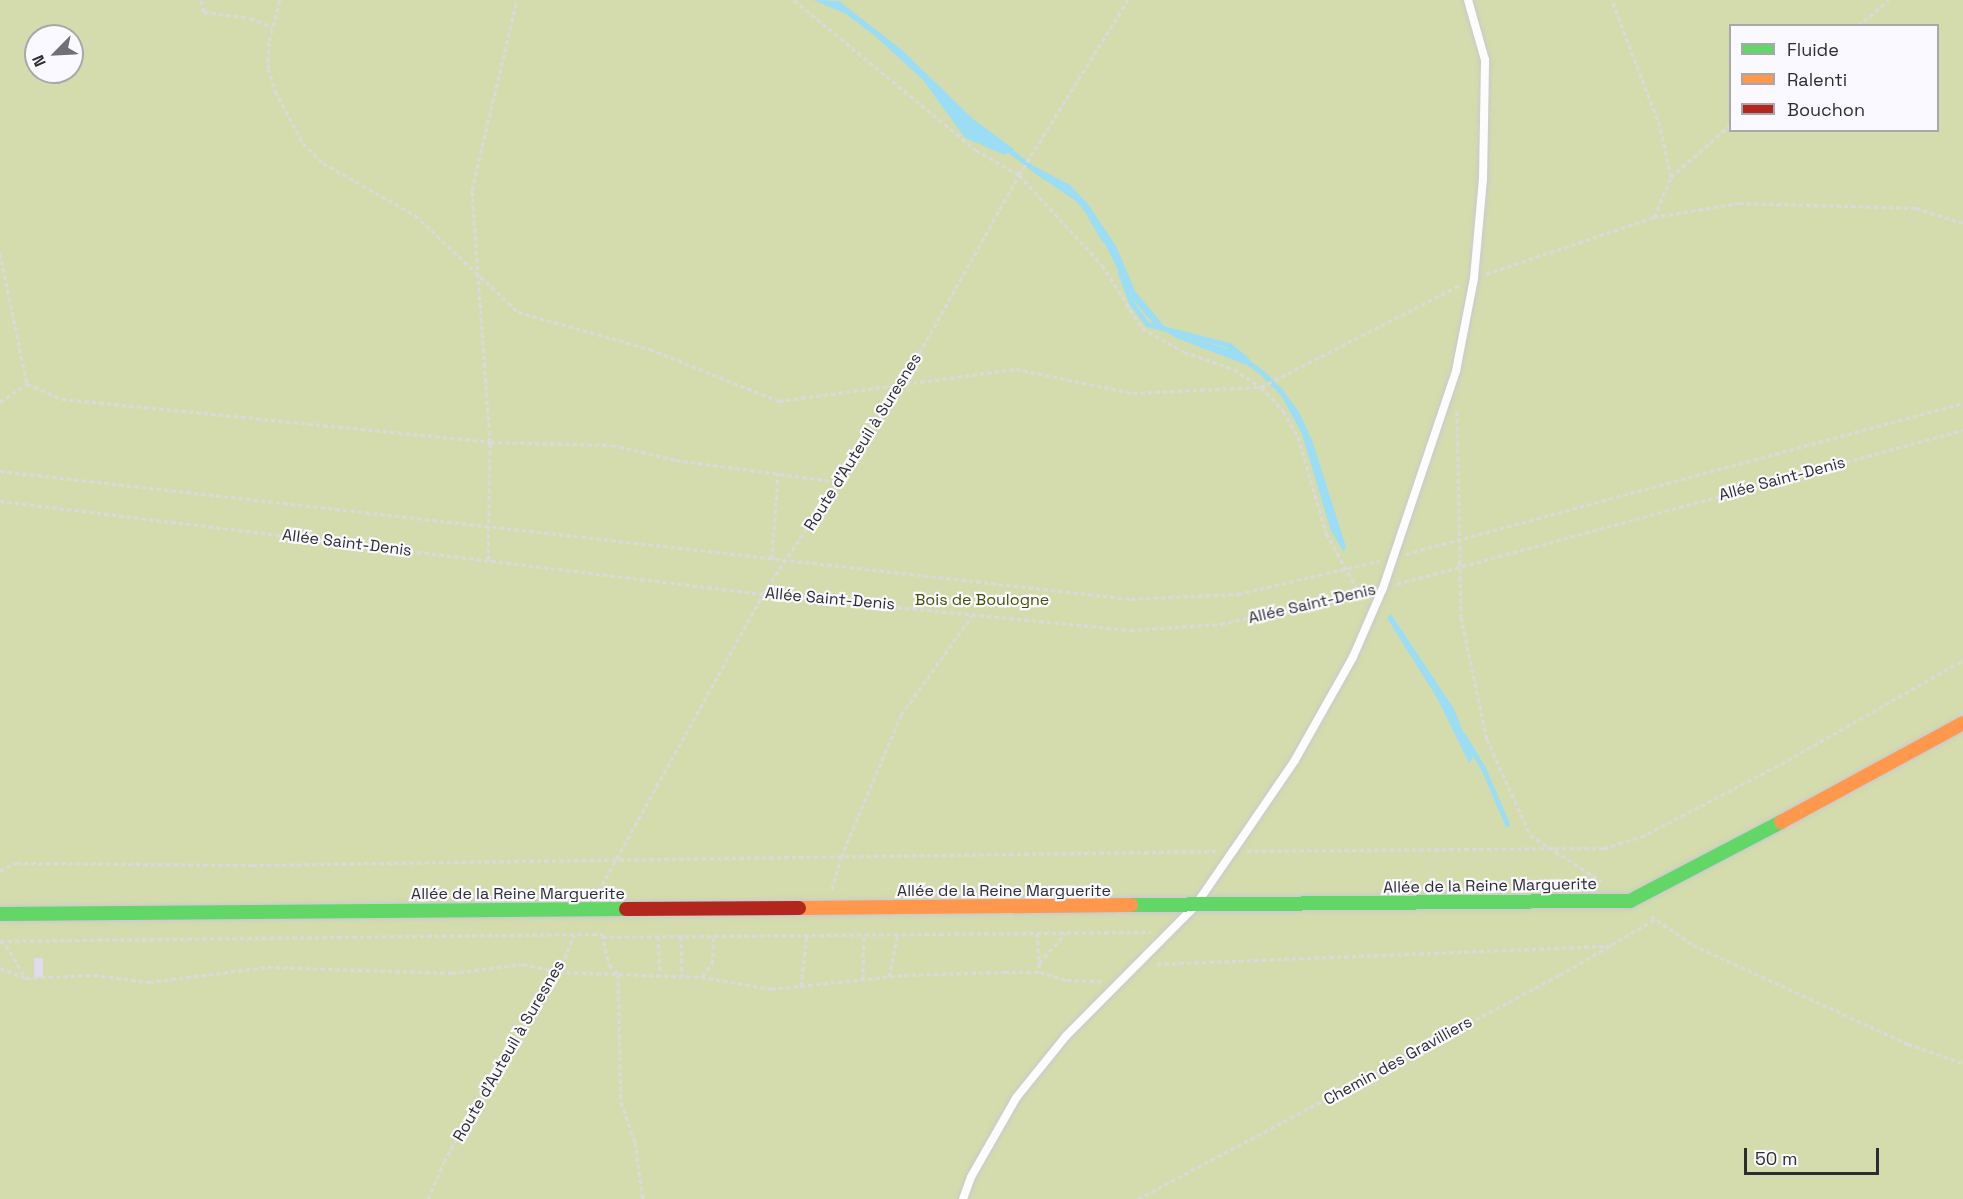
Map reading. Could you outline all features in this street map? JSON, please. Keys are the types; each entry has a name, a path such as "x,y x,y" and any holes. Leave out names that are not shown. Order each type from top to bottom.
{"main road":[{"name":"Allée de la Reine Marguerite","path":"0,914 1630,901 1646,896 1963,723"}],"lane":[{"path":"963,1199 971,1177 1016,1098 1066,1036 1195,906 1233,851 1295,760 1353,657 1383,588 1396,557 1456,371 1474,278 1484,179 1485,60 1468,0"}],"path":[{"path":"201,0 204,12 250,18 273,27"},
{"path":"280,0 273,27 268,68 275,91 303,143 323,163 415,215 479,278 518,312 650,349 779,401 1016,369 1133,393 1263,386 1474,278 1654,217 1739,203 1916,208 1963,223"},
{"path":"488,560 490,442 472,190 517,0"},
{"path":"794,0 976,150 1020,173 1102,266 1142,328 1184,352 1234,369 1263,386 1283,411 1298,437 1326,533 1359,592"},
{"name":"Route d'Auteuil à Suresnes","path":"602,885 612,860 763,594 787,561 900,386 1020,173 1128,0"},
{"path":"1612,0 1660,126 1671,177"},
{"path":"1860,24 1889,0"},
{"path":"1654,217 1671,177 1729,127"},
{"path":"0,253 27,384"},
{"path":"0,402 27,384"},
{"path":"27,384 62,399 490,442 612,445 676,460 838,482"},
{"name":"Allée Saint-Denis","path":"0,471 1131,599 1238,594 1396,557 1963,402"},
{"path":"1457,405 1458,566 1469,669 1487,739 1530,835 1551,847 1693,945 1908,1044 1963,1063"},
{"name":"Allée Saint-Denis","path":"0,501 763,594 1130,630 1221,624 1383,588 1963,430"},
{"path":"772,559 778,473"},
{"path":"826,909 841,857 902,715 974,613"},
{"path":"0,871 16,863 229,866 1233,851 1604,848 1641,837 1781,764 1963,660"},
{"name":"Chemin des Gravilliers","path":"1138,1199 1611,946 1655,919"},
{"path":"0,941 1151,932"},
{"path":"1037,933 1040,972"},
{"path":"1039,963 1066,933"},
{"path":"801,986 807,934"},
{"path":"863,980 864,934"},
{"path":"889,977 898,934"},
{"name":"Route d'Auteuil à Suresnes","path":"428,1199 444,1162 493,1073 559,972 574,935"},
{"path":"681,935 682,976"},
{"path":"701,977 712,964 714,935"},
{"path":"658,936 660,975"},
{"path":"602,937 609,965 618,974 621,1102 635,1142 643,1199"},
{"path":"0,941 6,945 26,978"},
{"path":"0,968 26,978 94,975 149,982 189,980 221,972 268,967 452,973 523,964 559,972 701,977 771,989 889,977 1040,972 1067,980 1102,981 1126,975 1148,964 1611,946"}],"green space":[{"name":"Bois de Boulogne","path":"0,0 1963,0 1963,1199 0,1199"}],"water":[{"path":"813,0 839,1 902,50 973,119 1015,150 1005,155 965,138 923,80 875,36 846,14"},
{"path":"1036,167 1070,185 1088,204 1116,246 1135,291 1164,326 1179,335 1233,350 1259,367 1269,376 1267,379 1247,365 1176,338 1153,323 1133,300 1096,226 1076,201 1033,172"},
{"path":"1279,385 1299,412 1312,440 1346,547 1344,552 1331,531 1302,434 1277,388"},
{"path":"1391,614 1454,709 1473,758 1469,763 1437,698 1387,618"}],"building":[{"path":"34,958 43,958 43,977 34,977"}],"waterway":[{"path":"1006,148 1039,173"},
{"path":"1089,215 1104,240"},
{"path":"1120,273 1132,304 1147,324 1229,345 1246,359"},
{"path":"1262,373 1281,392"},
{"path":"1463,735 1483,768 1507,824"}],"traffic: fast":[{"path":"1131,905 1630,901 1781,822"},
{"path":"0,914 626,909"}],"traffic: slow":[{"path":"1781,822 1963,723"},
{"path":"799,908 1131,905"}],"traffic: jam":[{"path":"626,909 799,908"}]}
